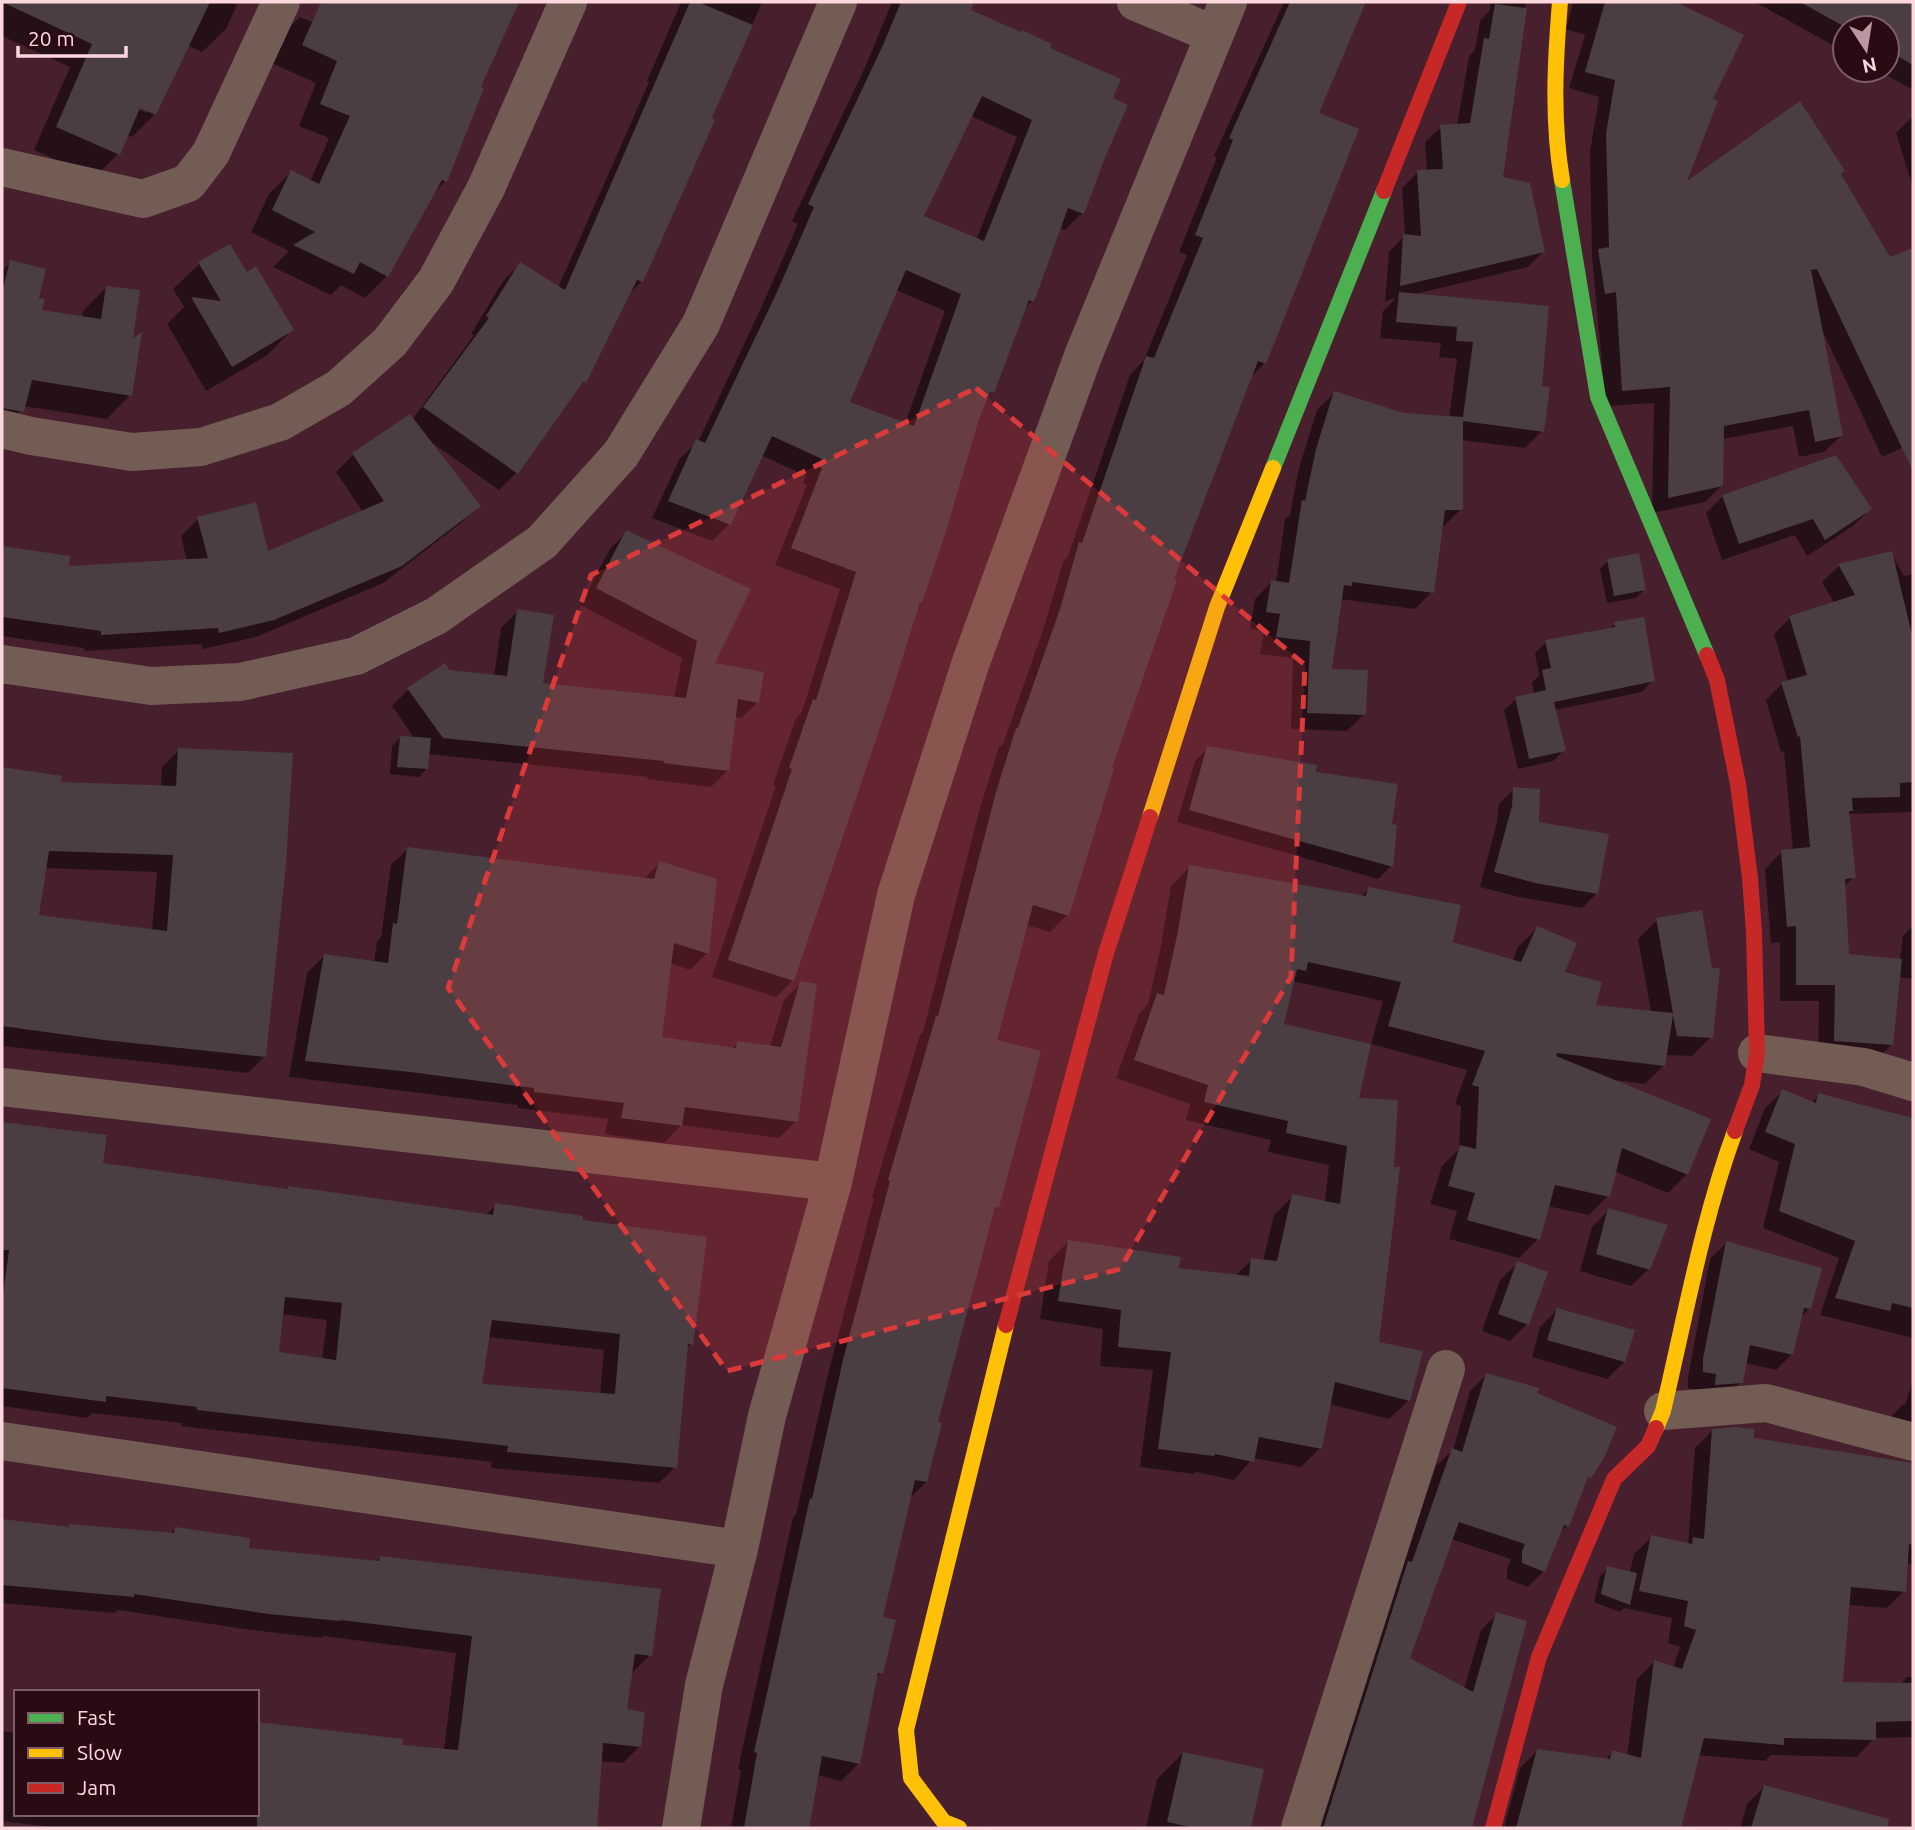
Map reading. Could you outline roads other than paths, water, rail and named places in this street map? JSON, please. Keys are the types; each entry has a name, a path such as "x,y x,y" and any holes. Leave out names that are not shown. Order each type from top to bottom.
{"street":[{"path":"2,167 143,199 188,183 211,153 281,2"},
{"path":"2,429 132,452 201,447 280,422 340,388 390,342 436,281 486,188 568,2"},
{"path":"2,664 151,686 240,682 356,656 436,616 542,542 621,454 701,324 838,2"},
{"path":"681,1828 704,1685 739,1549 768,1416 833,1182 896,895 971,662 1083,356 1220,18 1136,2"},
{"path":"959,1828 944,1822 911,1778 906,1730 1011,1306 1106,953 1217,607 1459,2"},
{"path":"1493,1828 1539,1657 1614,1479 1648,1446 1663,1411 1724,1158 1752,1084 1757,1053 1750,878 1738,784 1717,680 1598,397 1556,144 1555,61 1560,2"},
{"path":"1757,1053 1864,1067 1913,1082"},
{"path":"2,1087 833,1182"},
{"path":"1300,1828 1446,1369"},
{"path":"1663,1411 1766,1403 1913,1442"},
{"path":"2,1441 739,1549"}]}
